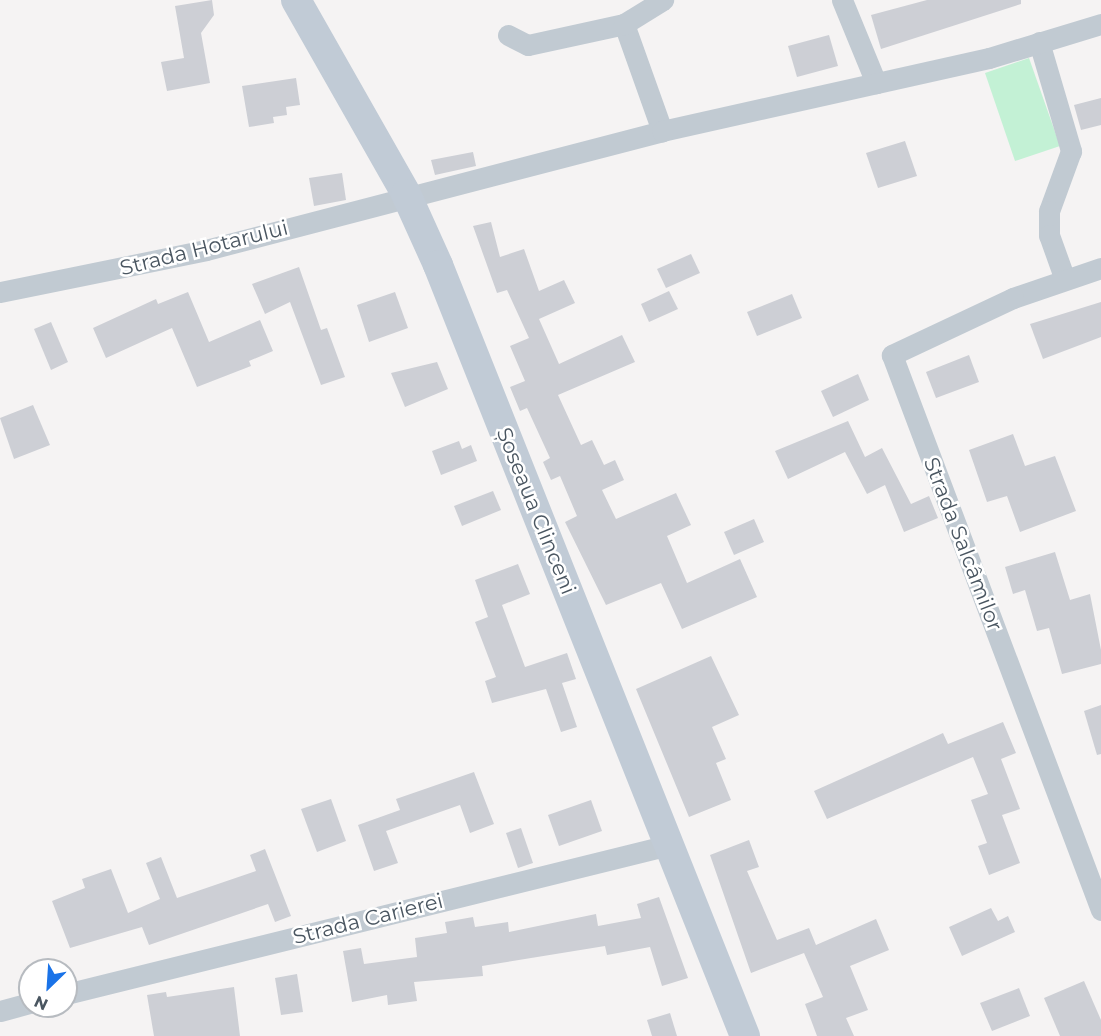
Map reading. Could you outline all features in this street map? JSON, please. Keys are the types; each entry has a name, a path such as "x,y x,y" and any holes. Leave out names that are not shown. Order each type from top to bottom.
{"main road":[{"name":"Șoseaua Clinceni","path":"296,0 406,194 438,265 745,1036"}],"street":[{"path":"508,35 528,45 624,24 663,0"},
{"path":"842,0 876,83"},
{"path":"624,24 662,131"},
{"name":"Strada Hotarului","path":"0,292 206,250 406,194 662,131 876,83 1040,42 1101,24"},
{"path":"1040,42 1071,151 1049,212 1049,235 1064,277 1101,268"},
{"name":"Strada Salcâmilor","path":"1064,277 892,355 1101,910"},
{"name":"Strada Carierei","path":"78,991 669,845"},
{"path":"0,1011 18,1006"}],"green space":[{"path":"1029,58 1060,146 1015,161 985,73"}],"building":[{"path":"212,0 214,15 201,33 210,83 167,91 161,62 184,58 175,6"},
{"path":"927,0 1021,0 1021,4 881,49 871,15"},
{"path":"829,35 838,66 797,77 788,46"},
{"path":"296,78 300,105 286,107 287,115 273,117 274,123 249,127 242,86"},
{"path":"1101,98 1101,125 1081,130 1074,105"},
{"path":"905,141 917,176 878,188 866,153"},
{"path":"473,152 476,166 435,175 431,160"},
{"path":"342,173 346,200 314,206 309,178"},
{"path":"491,222 500,257 524,249 539,291 564,280 575,303 539,319 559,364 622,335 635,362 558,395 581,445 592,440 604,465 615,460 624,480 602,490 616,519 676,493 691,525 667,536 687,583 740,559 757,597 682,629 661,583 606,605 565,522 577,516 560,476 551,480 543,462 550,458 527,408 520,411 510,387 525,381 510,346 529,338 507,290 497,293 473,226"},
{"path":"691,254 700,273 666,288 657,269"},
{"path":"299,267 321,330 327,328 345,377 321,385 290,302 265,314 252,284"},
{"path":"669,291 678,309 649,322 641,304"},
{"path":"188,292 209,342 260,320 273,351 249,361 251,366 197,387 172,328 106,358 93,328 156,299 158,304"},
{"path":"395,292 408,328 369,342 357,305"},
{"path":"792,294 802,318 757,336 747,312"},
{"path":"1101,302 1101,337 1043,359 1030,324"},
{"path":"51,322 68,362 51,370 34,329"},
{"path":"969,355 979,382 936,398 926,372"},
{"path":"437,362 448,389 405,407 391,373"},
{"path":"858,374 869,400 833,417 821,391"},
{"path":"33,405 50,445 14,459 0,418"},
{"path":"848,421 865,457 882,448 911,504 929,496 938,518 904,532 885,485 867,494 845,452 788,479 775,451"},
{"path":"1013,434 1025,466 1055,456 1076,511 1020,532 1007,496 987,502 969,450"},
{"path":"459,441 462,449 471,445 477,461 441,475 432,451"},
{"path":"493,491 501,510 462,526 454,506"},
{"path":"754,519 764,542 734,555 724,532"},
{"path":"1055,552 1070,600 1090,594 1101,650 1101,664 1062,674 1049,628 1037,631 1025,590 1013,594 1005,567"},
{"path":"518,564 530,594 502,605 525,667 567,653 576,679 562,683 577,727 561,732 546,689 492,703 485,681 496,677 475,622 488,617 475,580"},
{"path":"711,656 739,715 712,727 726,759 716,763 731,800 689,817 636,689"},
{"path":"1101,705 1101,754 1097,755 1084,711"},
{"path":"1003,722 1016,753 1001,759 1020,809 1002,815 1020,863 989,875 978,846 987,843 971,800 988,794 973,757 827,819 814,791 943,733 948,744"},
{"path":"474,772 494,824 470,833 460,805 386,831 398,863 374,871 358,825 400,810 396,799"},
{"path":"331,799 346,841 317,852 301,809"},
{"path":"591,800 602,831 559,846 548,815"},
{"path":"521,828 533,863 518,868 506,833"},
{"path":"749,840 759,867 747,871 777,940 809,928 816,945 876,919 889,950 850,966 868,1010 846,1018 854,1036 817,1036 805,1004 823,997 804,953 751,973 710,855"},
{"path":"265,849 291,916 275,922 268,904 149,945 142,927 70,948 52,901 85,888 82,879 111,869 128,913 160,899 146,863 161,857 177,898 256,871 250,855"},
{"path":"659,897 688,978 662,986 650,947 607,955 605,946 482,966 483,976 414,982 417,1001 388,1005 387,995 352,1002 343,951 361,948 364,964 417,957 415,938 447,933 445,922 473,917 475,927 508,922 509,932 596,914 598,926 641,918 637,904"},
{"path":"991,908 998,921 1008,916 1015,932 962,956 949,927"},
{"path":"297,974 303,1012 281,1015 275,978"},
{"path":"1084,981 1101,1020 1101,1036 1060,1036 1044,998"},
{"path":"234,987 240,1036 154,1036 147,995 166,992 167,997"},
{"path":"1019,988 1030,1016 992,1031 980,1003"},
{"path":"670,1013 677,1036 652,1036 647,1020"}]}
